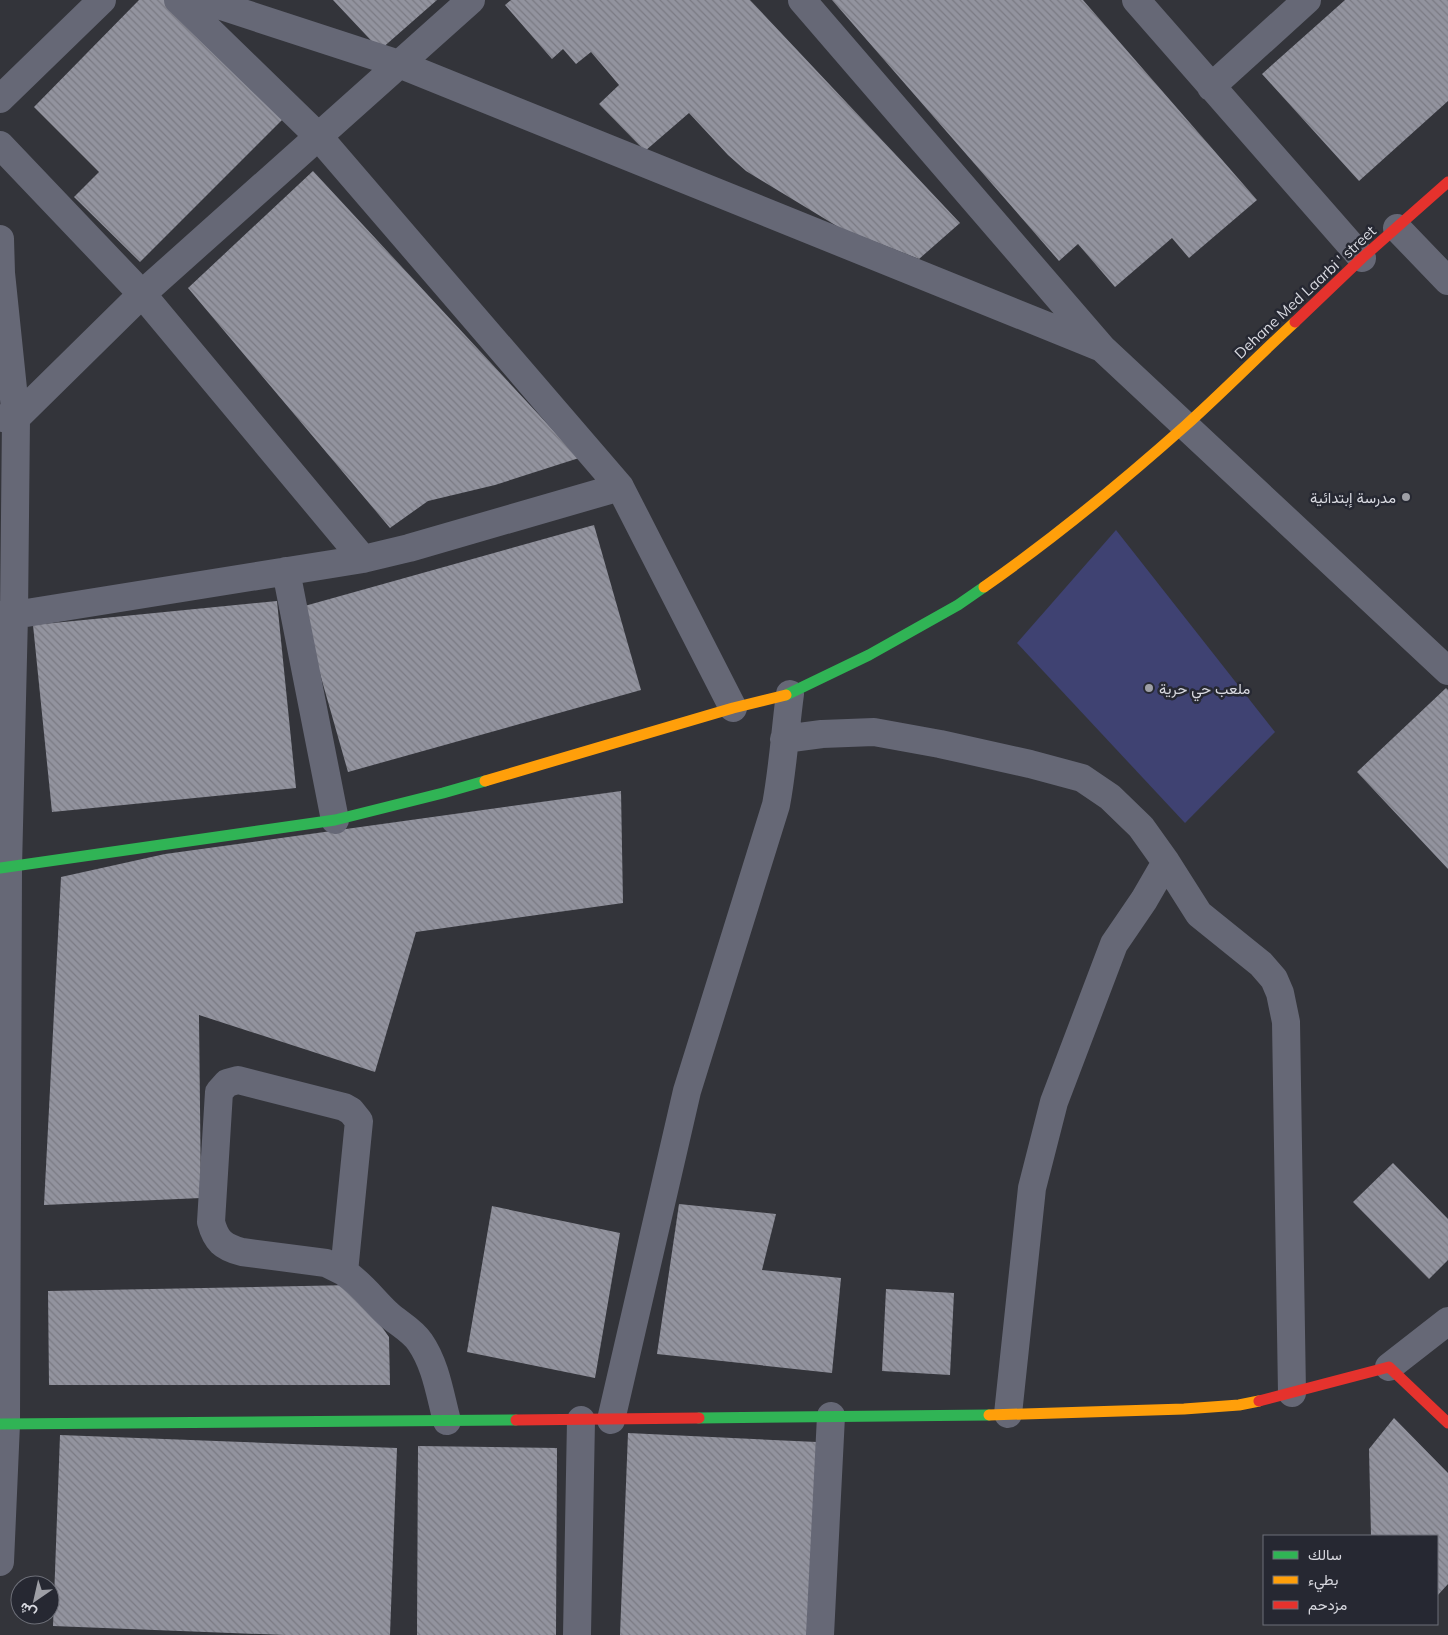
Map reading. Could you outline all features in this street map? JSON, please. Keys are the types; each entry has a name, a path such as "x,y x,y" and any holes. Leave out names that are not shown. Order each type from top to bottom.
{"street":[{"path":"0,99 102,0"},
{"path":"178,0 318,136 620,487 734,708"},
{"path":"203,0 399,64 1102,348"},
{"path":"8,418 142,294 471,0"},
{"path":"802,0 1102,348 1448,672"},
{"path":"1136,0 1362,258"},
{"path":"1211,87 1307,0"},
{"path":"0,145 142,294 363,559"},
{"name":"Dehane Med Laarbi ' street","path":"4,868 335,820 453,790 734,708 790,694 869,655 958,605 1027,557 1096,502 1184,426 1362,258 1448,182"},
{"path":"1397,228 1448,281"},
{"path":"0,239 8,418 4,868 3,1424 0,1562"},
{"path":"7,615 363,559 409,548 620,487"},
{"path":"286,571 335,820"},
{"path":"611,1420 687,1091 776,805 783,762 790,694"},
{"path":"784,739 822,734 874,732 940,744 1030,764 1082,778 1110,797 1141,827 1199,914 1261,964 1274,979 1280,993 1286,1022 1292,1393"},
{"path":"1008,1414 1032,1188 1054,1102 1114,944 1144,900 1166,862"},
{"path":"344,1272 359,1122 351,1111 344,1107 238,1080 227,1083 218,1092 211,1222 215,1236 222,1244 242,1252 326,1263 357,1281 389,1315 412,1333 420,1342 433,1367 447,1422"},
{"path":"3,1424 611,1420 1008,1414 1184,1409 1239,1405 1390,1367 1448,1321"},
{"path":"1390,1367 1448,1423"},
{"path":"820,1635 831,1416"},
{"path":"577,1635 581,1420"}],"shaded area":[{"name":"ملعب حي حرية","path":"1116,530 1275,732 1185,823 1017,643"}],"building":[{"path":"139,0 164,0 283,119 140,262 74,197 99,172 34,107"},
{"path":"333,0 437,0 380,50"},
{"path":"511,0 750,0 960,223 919,259 840,228 746,171 728,155 689,113 645,151 599,104 619,85 591,52 576,64 563,49 552,59 505,5"},
{"path":"832,0 1083,0 1257,200 1189,258 1172,238 1115,287 1078,244 1059,261"},
{"path":"1345,0 1448,0 1448,101 1359,181 1262,74"},
{"path":"313,171 579,458 495,485 428,501 390,528 188,288"},
{"path":"594,525 641,690 348,772 301,607"},
{"path":"277,601 296,788 52,812 33,625"},
{"path":"1446,688 1448,690 1448,869 1357,772"},
{"path":"621,791 623,903 416,932 375,1072 199,1015 201,1198 44,1205 61,877 165,854"},
{"path":"1393,1163 1448,1219 1448,1260 1429,1279 1353,1202"},
{"path":"679,1204 776,1214 762,1270 841,1278 832,1373 657,1354"},
{"path":"492,1206 620,1233 595,1378 467,1352"},
{"path":"352,1285 389,1337 390,1385 49,1385 48,1291"},
{"path":"886,1289 954,1293 950,1375 882,1371"},
{"path":"1394,1418 1448,1473 1448,1584 1438,1595 1438,1535 1371,1535 1369,1449"},
{"path":"628,1433 817,1442 809,1635 620,1635"},
{"path":"60,1435 397,1448 390,1635 285,1635 53,1626 60,1625 60,1575 55,1575"},
{"path":"418,1446 557,1448 556,1635 417,1635"}],"traffic: fast":[{"path":"786,695 869,655 958,605 984,587"},
{"path":"0,868 335,820 485,781"},
{"path":"699,1418 989,1415"},
{"path":"0,1424 516,1420"}],"traffic: slow":[{"path":"984,587 1061,530 1136,468 1199,413 1295,322"},
{"path":"485,781 733,708 786,695"},
{"path":"989,1415 1184,1409 1239,1405 1259,1401"}],"traffic: jam":[{"path":"1295,322 1362,258 1448,182"},
{"path":"1259,1401 1389,1367 1448,1423"},
{"path":"516,1420 699,1418"}],"place":[{"name":"مدرسة إبتدائية","path":"1406,497"},
{"name":"ملعب حي حرية","path":"1149,688"}]}
